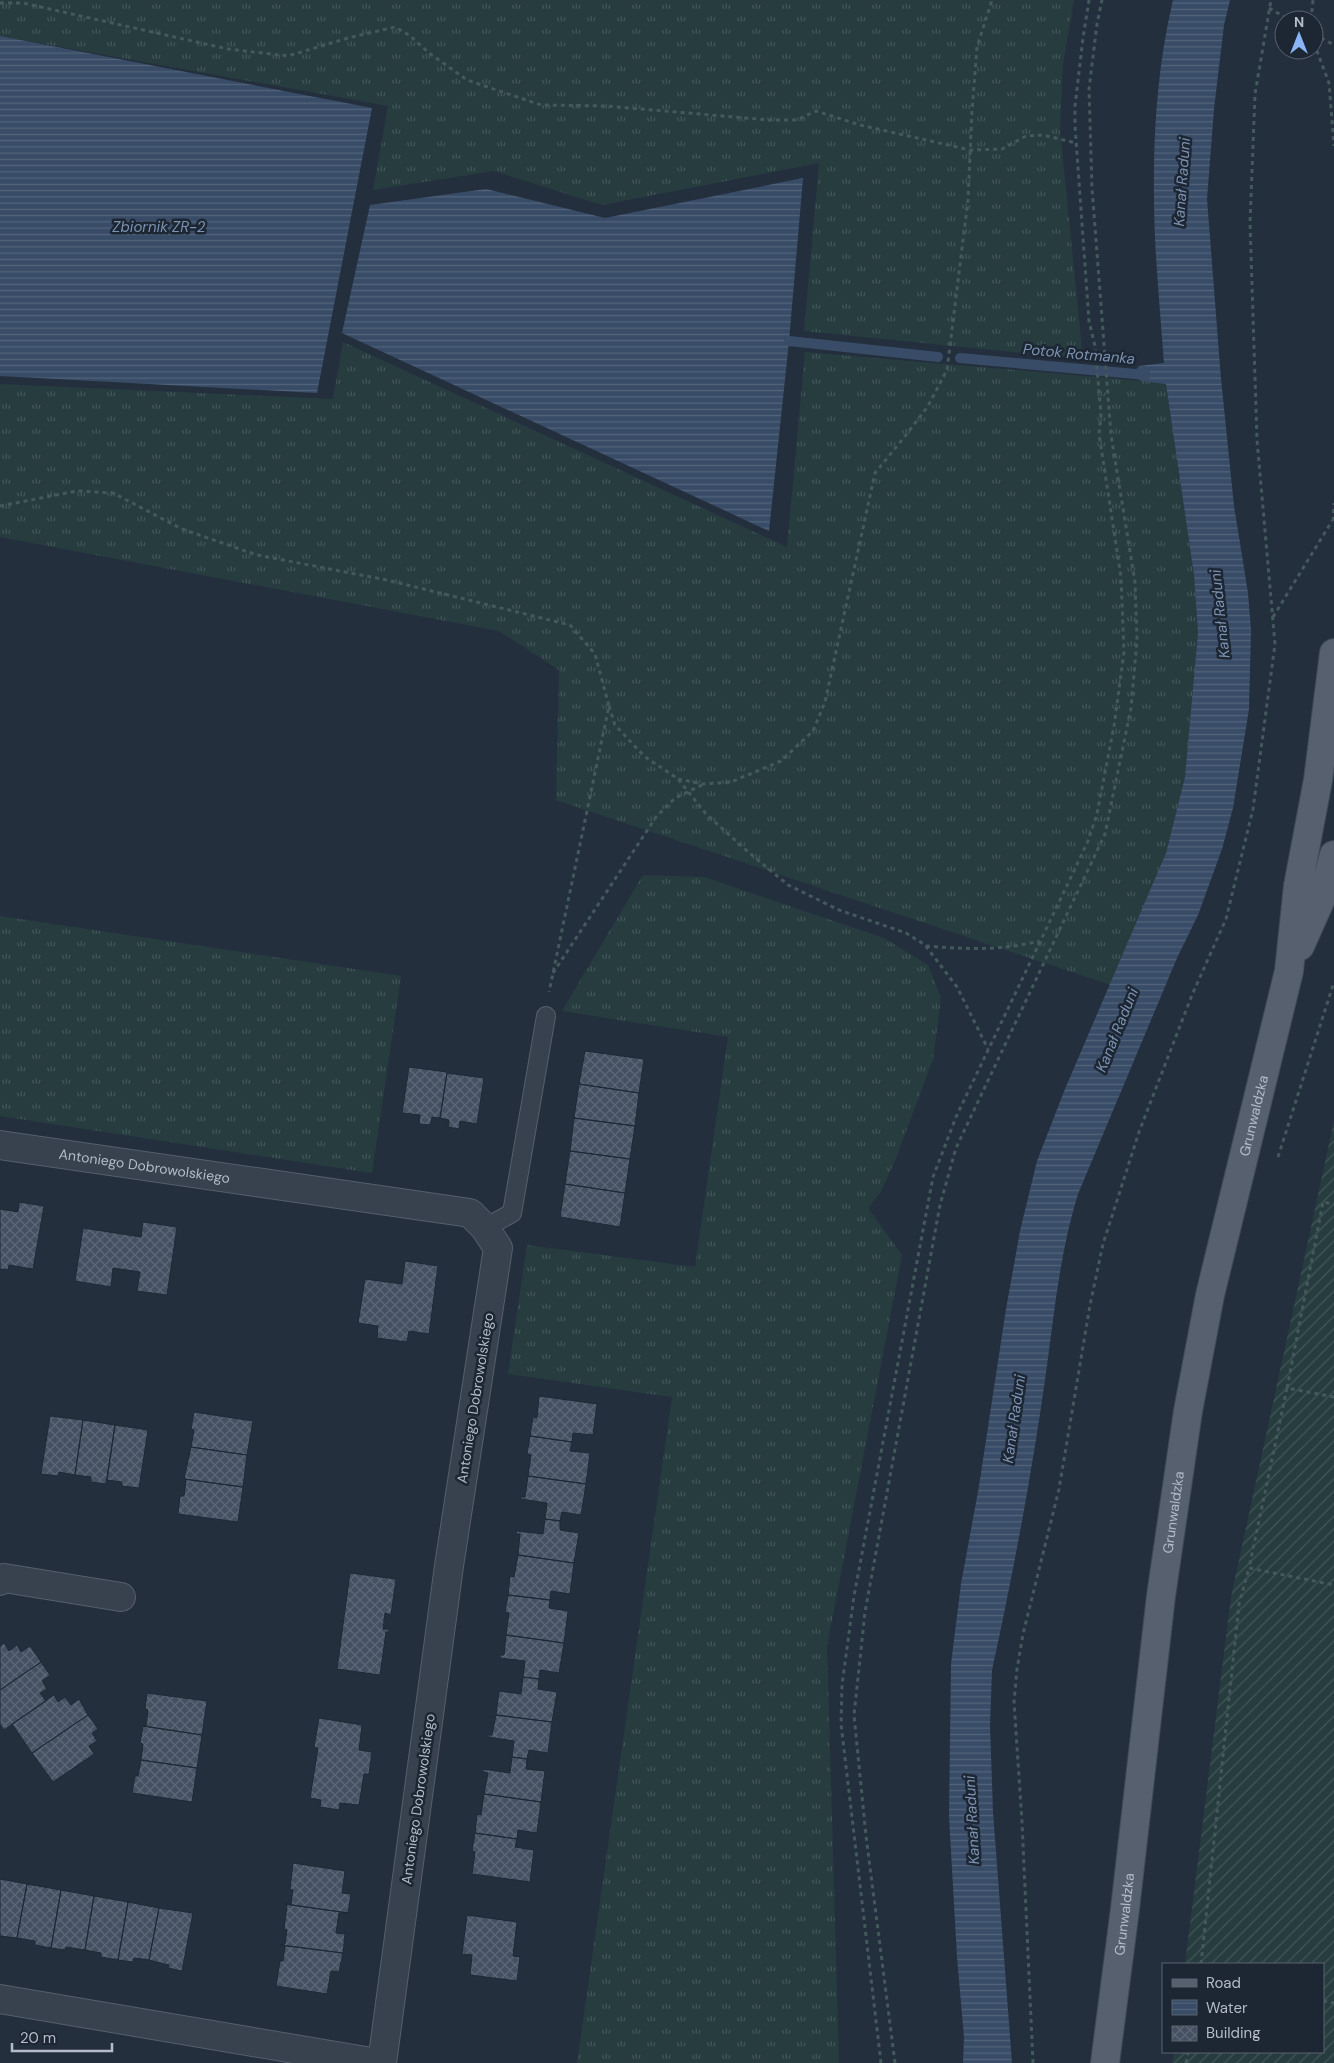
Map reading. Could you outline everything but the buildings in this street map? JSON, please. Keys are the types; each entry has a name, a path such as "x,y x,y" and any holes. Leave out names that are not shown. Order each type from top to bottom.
{"main road":[{"name":"Grunwaldzka","path":"1105,2063 1125,1909 1161,1596 1188,1411 1210,1295 1289,971 1298,886 1318,780 1334,653"},
{"name":"Grunwaldzka","path":"1289,971 1324,892 1334,855"}],"street":[{"name":"Antoniego Dobrowolskiego","path":"0,1145 470,1213 485,1228 498,1248 449,1566 382,2063"},
{"path":"0,1581 4,1578 121,1597"},
{"path":"0,1999 377,2063"}],"lane":[{"path":"485,1228 512,1213 546,1016"}],"path":[{"path":"678,779 703,784 731,782 780,761 812,731 825,702 875,473 928,406 947,370 968,200 978,47 992,0"},
{"path":"881,2063 843,1742 841,1708 842,1685 854,1596 929,1193 953,1124 1039,941 1073,874 1093,827 1114,726 1123,660 1121,577 1099,434 1101,414 1095,346 1089,321 1076,143 1076,106 1089,0"},
{"path":"894,2063 857,1756 854,1714 865,1612 940,1205 956,1148 1105,834 1131,708 1137,640 1135,582 1111,435 1092,188 1089,98 1097,24 1102,0"},
{"path":"1033,2063 1022,1822 1014,1702 1017,1669 1023,1634 1059,1489 1090,1305 1103,1244 1139,1132 1192,995 1226,919 1253,809 1275,644 1258,440 1250,223 1254,94 1271,0"},
{"path":"0,3 23,3 228,49 288,56 348,38 395,27 409,35 429,53 467,80 541,105 606,106 769,120 797,120 816,111 860,124 970,150 1002,148 1026,136 1044,135 1076,143"},
{"path":"1269,8 1274,11"},
{"path":"1321,60 1329,83 1334,146"},
{"path":"0,506 77,491 114,493 182,529 257,555 387,580 570,625 595,654 615,725 644,756 678,779 706,814 788,885 839,910 906,933 925,946 957,987 988,1050"},
{"path":"1273,617 1333,521 1334,503"},
{"path":"546,1016 552,976 609,706"},
{"path":"552,976 656,817 675,798 703,784"},
{"path":"925,946 985,948 1039,941"},
{"path":"1276,1163 1334,982"},
{"path":"1201,1963 1239,1604 1249,1568 1288,1388 1323,1202 1334,1204"},
{"path":"1288,1388 1334,1397"},
{"path":"1249,1568 1334,1585"}],"green space":[{"path":"0,0 1074,0 1063,64 1060,130 1083,359 804,331 819,163 602,205 494,171 373,190 388,106 0,36"},
{"path":"343,342 787,547 805,352 1166,383 1194,575 1198,633 1193,700 1185,777 1166,853 1111,985 556,800 559,670 499,631 0,537 0,384 333,399"},
{"path":"643,875 704,877 884,938 928,965 941,998 933,1059 895,1161 880,1193 868,1208 902,1255 827,1646 839,2063 577,2063 672,1397 508,1374 527,1245 695,1267 728,1037 562,1011"},
{"path":"0,916 401,976 372,1173 0,1116"},
{"path":"1334,1121 1334,2063 1172,2063 1174,2053 1324,2053 1324,1963 1185,1963 1231,1597"}],"water":[{"name":"Kanał Raduni","path":"1173,0 1230,0 1224,25 1214,109 1207,199 1221,379 1234,506 1248,593 1251,630 1249,709 1233,808 1222,849 1198,915 1177,958 1078,1194 1066,1240 1028,1490 992,1670 990,1726 993,1812 1012,2063 963,2063 964,2037 957,1957 949,1816 951,1664 961,1584 979,1486 1006,1309 1020,1231 1037,1161 1065,1089 1166,853 1185,777 1198,633 1194,575 1166,384 1141,381 1133,374 1139,366 1164,363 1155,237 1154,147 1160,73"},
{"name":"Zbiornik ZR-2","path":"0,36 372,108 317,393 0,376"},
{"path":"803,178 789,341 769,531 342,333 370,205 486,189 605,218"}],"waterway":[{"name":"Potok Rotmanka","path":"789,341 938,357"},
{"name":"Potok Rotmanka","path":"960,358 1146,375"}]}
